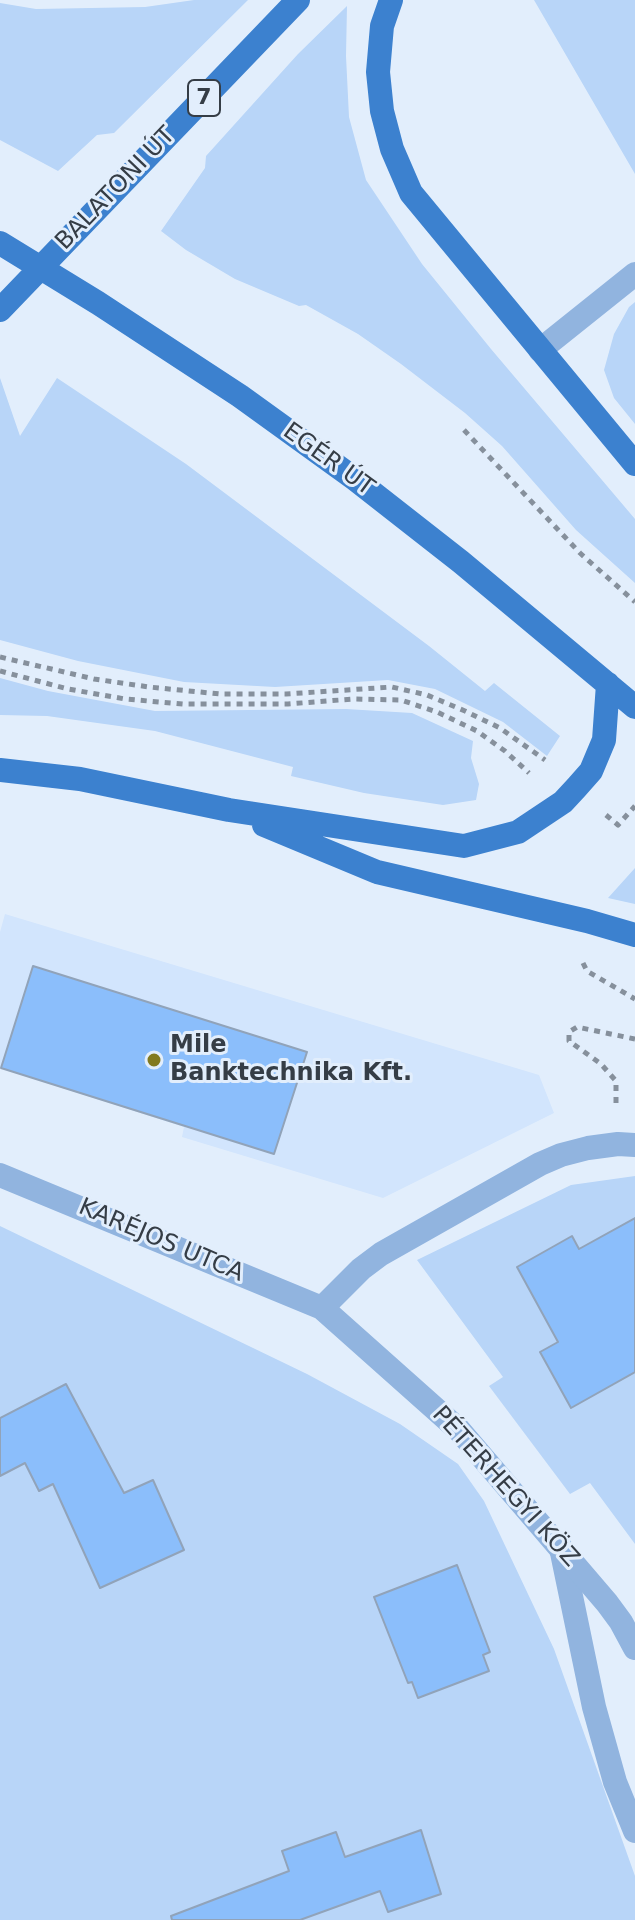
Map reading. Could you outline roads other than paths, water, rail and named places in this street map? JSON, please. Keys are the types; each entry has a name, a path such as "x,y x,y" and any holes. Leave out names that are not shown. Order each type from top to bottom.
{"main road":[{"name":"BALATONI ÚT","path":"0,310 298,0"},
{"path":"391,0 382,26 378,72 382,111 392,149 411,193 635,464"},
{"name":"EGÉR ÚT","path":"0,243 240,396 355,479 461,562 635,707"},
{"path":"0,770 80,779 229,810 464,846 518,832 563,802 576,788 591,771 604,740 608,684"},
{"path":"229,810 377,872 635,935"}],"street":[{"path":"540,350 635,274"},
{"path":"322,1308 361,1269 381,1254 540,1164 588,1148 626,1144"},
{"name":"KARÉJOS UTCA","path":"0,1175 322,1308"},
{"name":"PÉTERHEGYI KÖZ","path":"322,1308 459,1430 607,1603 635,1648"},
{"path":"561,1548 594,1707 615,1782 635,1831"}],"place":[{"name":"Mile Banktechnika Kft.","path":"154,1060"}]}
